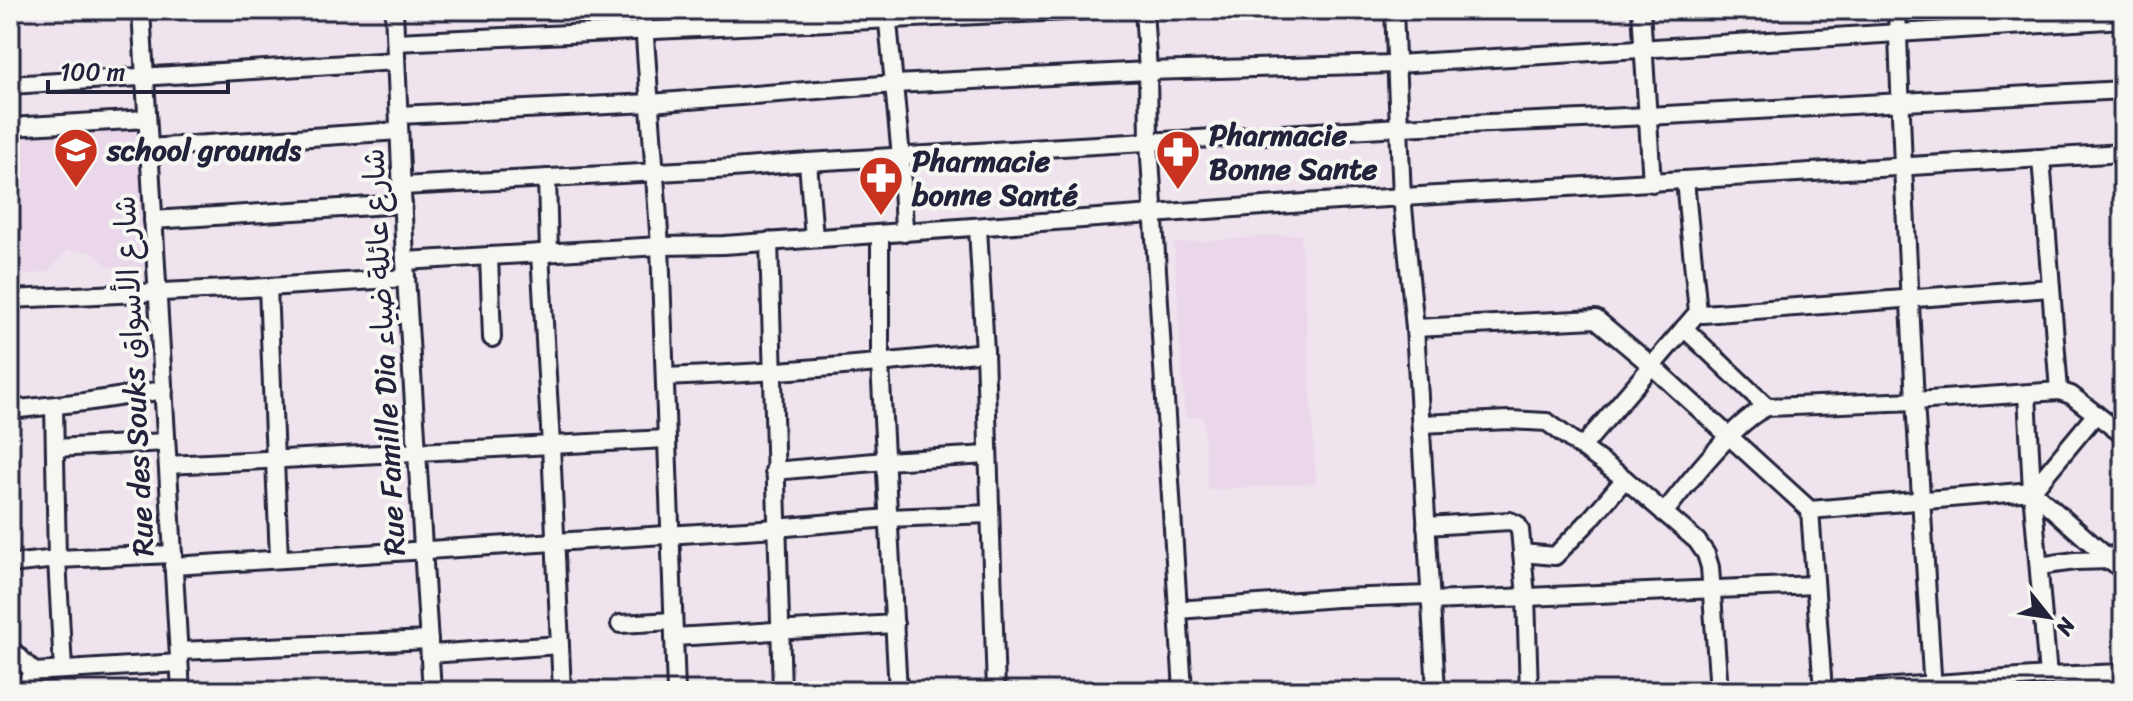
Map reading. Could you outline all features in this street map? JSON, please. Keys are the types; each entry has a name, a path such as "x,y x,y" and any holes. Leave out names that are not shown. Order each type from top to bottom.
{"street":[{"name":"Rue des Souks شارع الأسواق","path":"141,10 181,691"},
{"name":"Rue Famille Dia شارع عائلة ضياء","path":"394,10 406,270 432,691"},
{"path":"643,10 660,246 676,691"},
{"path":"396,42 644,31 887,15 1089,10"},
{"path":"1144,10 1149,141 1183,691"},
{"path":"1394,10 1402,197 1415,328 1436,691"},
{"path":"1641,10 1652,183"},
{"path":"1897,10 1915,401 1933,688"},
{"path":"887,15 901,157 904,233"},
{"path":"149,148 399,123 895,84 1148,71 1396,64 2123,19"},
{"path":"10,85 396,61"},
{"path":"402,186 1149,141 2123,90"},
{"path":"10,127 147,119"},
{"path":"10,299 268,287 489,256 724,245 1402,197 2123,153"},
{"path":"2041,158 2059,391"},
{"path":"808,162 814,238"},
{"path":"547,178 544,253 562,691"},
{"path":"1583,446 1698,312 1685,181"},
{"path":"153,220 403,204"},
{"path":"978,228 996,691"},
{"path":"880,234 880,364 898,691"},
{"path":"769,241 782,691"},
{"path":"489,256 492,338"},
{"path":"268,287 279,559"},
{"path":"1698,312 2051,288"},
{"path":"1415,328 1596,319 1652,366 1810,510 1823,691"},
{"path":"1684,328 1767,407"},
{"path":"666,377 772,373 985,352"},
{"path":"10,410 164,390"},
{"path":"1664,513 1691,477 1753,415 1767,407 2059,391 2071,395 2123,435"},
{"path":"2027,394 2039,566 2038,681"},
{"path":"54,406 63,670"},
{"path":"2032,491 2096,414"},
{"path":"1421,424 1509,420 1547,422 1625,479 1697,541 1710,567 1719,691"},
{"path":"168,465 666,439"},
{"path":"55,448 166,442"},
{"path":"774,471 988,455"},
{"path":"1522,553 1555,556 1625,479"},
{"path":"1810,510 2032,491 2117,566"},
{"path":"10,564 57,559 279,559 989,514"},
{"path":"1426,526 1510,521 1517,524 1526,596 1529,691"},
{"path":"2117,566 2123,547"},
{"path":"2039,566 2075,561 2117,566"},
{"path":"1178,610 1337,598 1526,596 1815,585"},
{"path":"620,624 673,629 780,630 895,624"},
{"path":"19,691 34,672 179,657 560,645"},
{"path":"10,648 34,672"},
{"path":"1839,691 1933,688 2123,673"}],"shaded area":[{"name":"school grounds","path":"140,125 145,267 109,267 90,251 68,250 47,272 10,277 10,128"},
{"path":"1301,234 1316,483 1208,490 1203,417 1185,417 1174,243"}],"place":[{"name":"school grounds","path":"76,189"},
{"name":"Pharmacie Bonne Sante","path":"1178,191"},
{"name":"Pharmacie bonne Santé","path":"881,217"}]}
